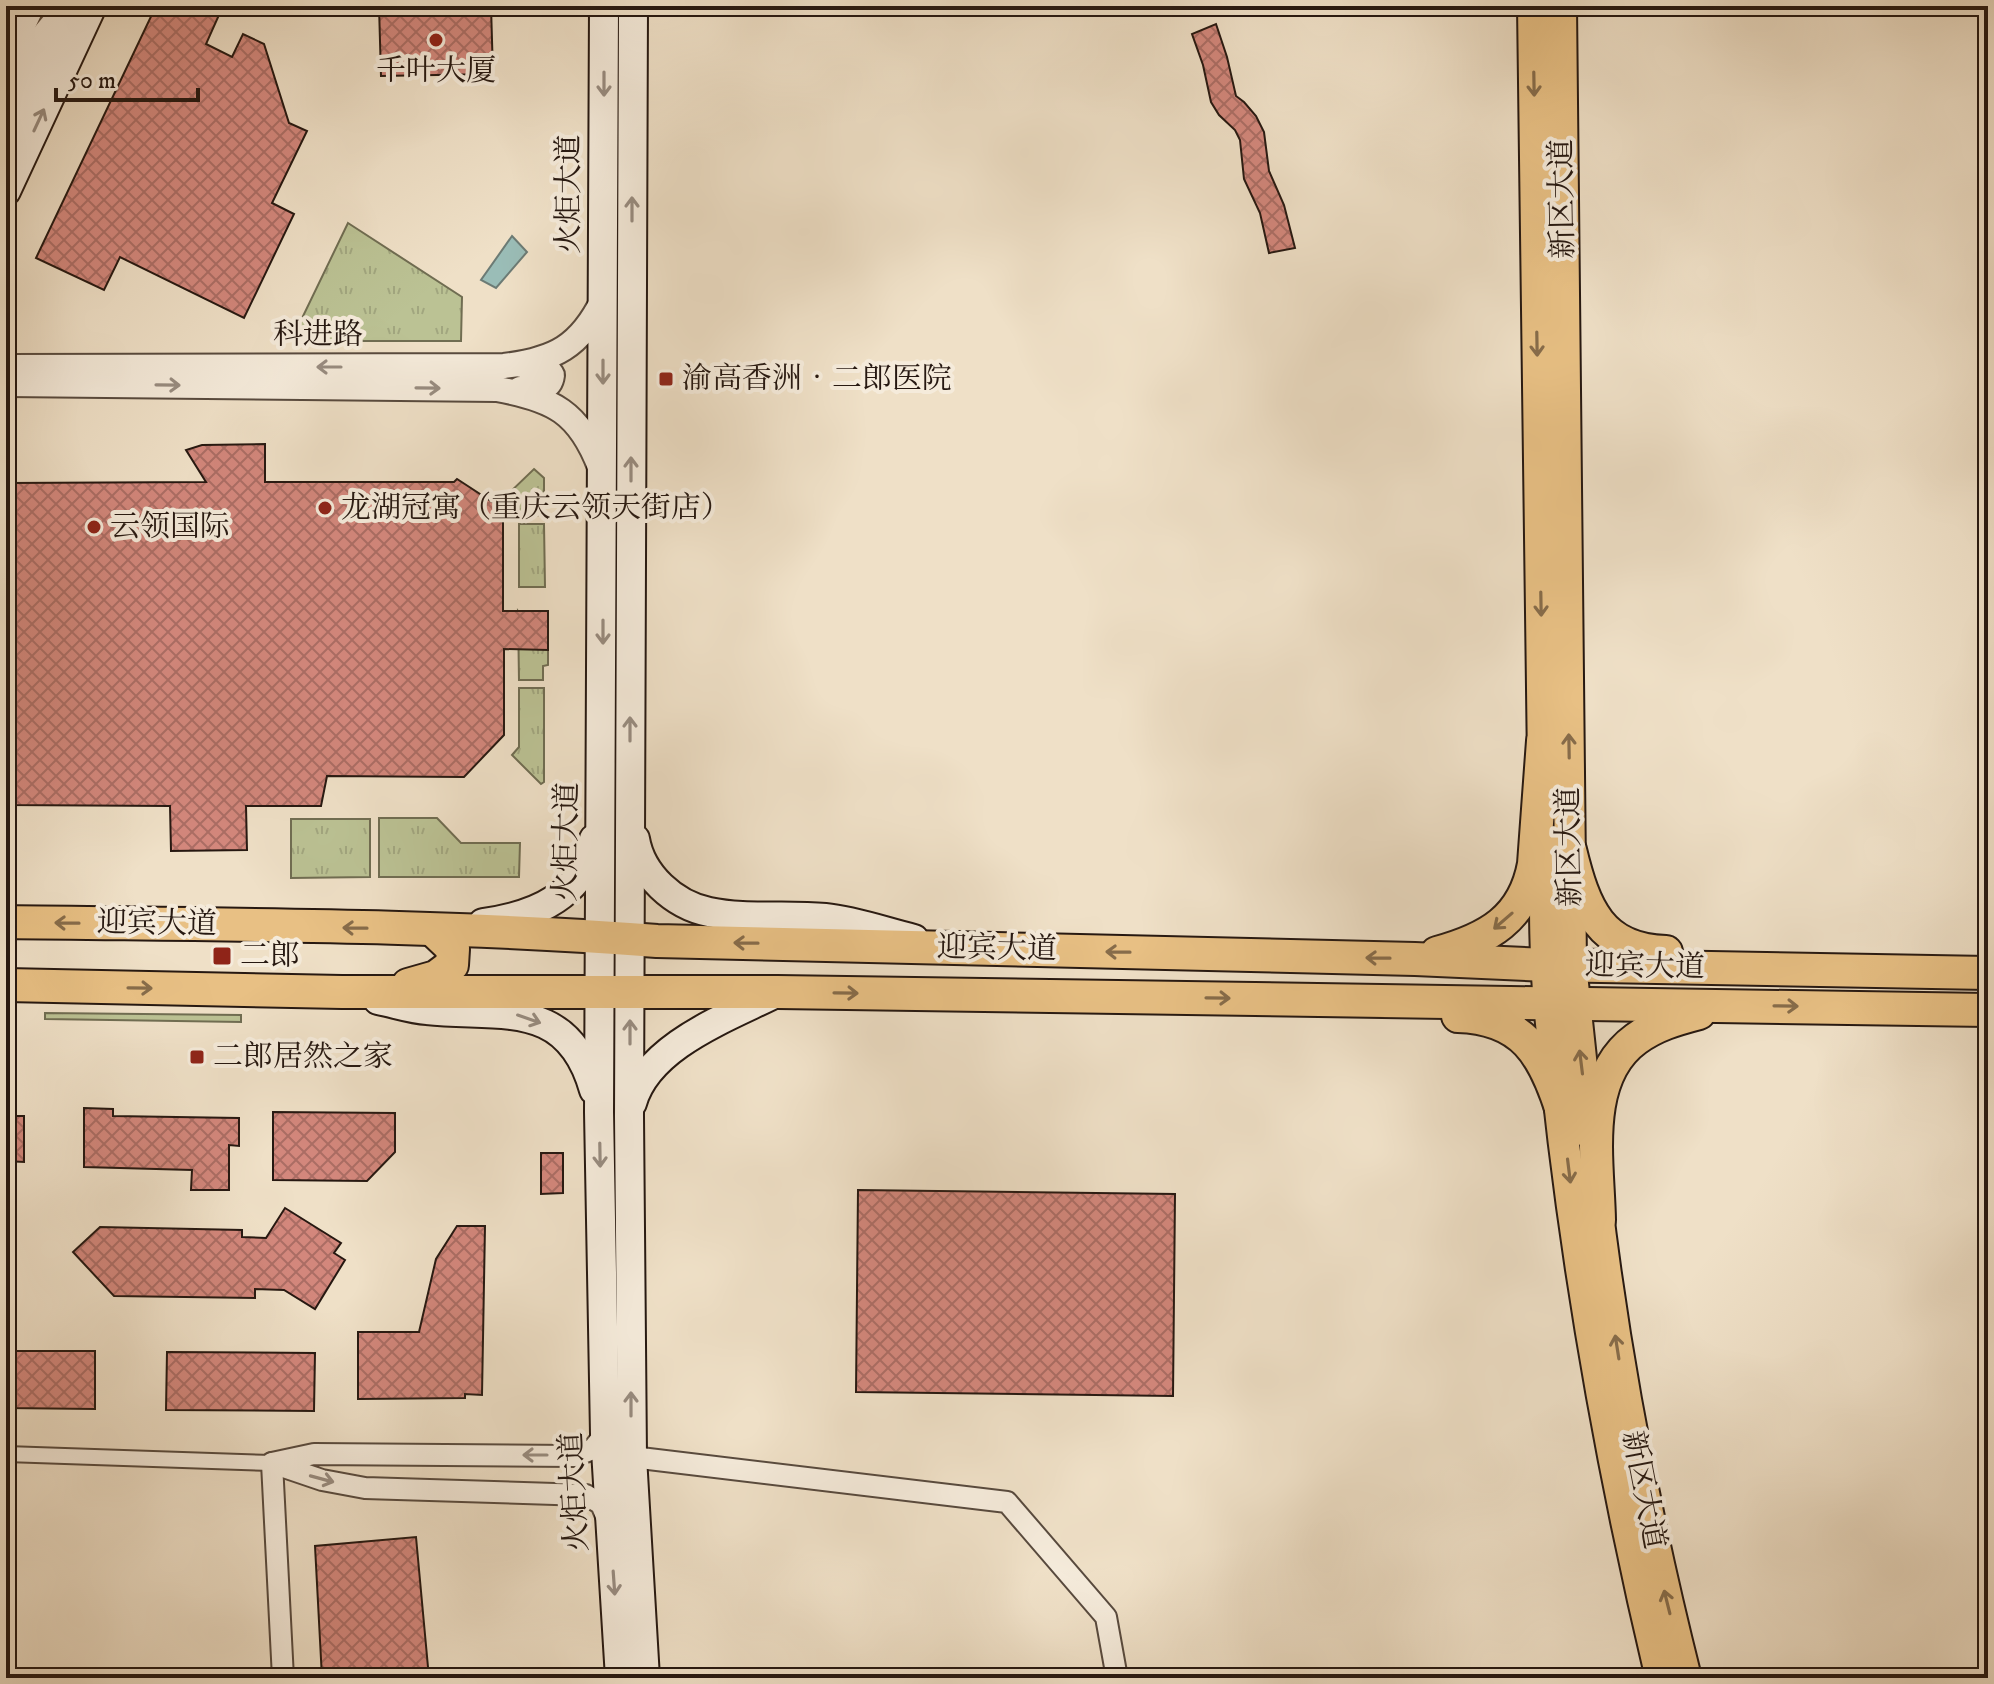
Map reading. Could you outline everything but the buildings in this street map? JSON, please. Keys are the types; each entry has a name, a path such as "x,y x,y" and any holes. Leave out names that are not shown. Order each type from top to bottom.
{"highway":[{"path":"1415,959 1467,945 1482,937 1501,925 1524,897 1534,864 1543,741"},
{"path":"1570,850 1578,884 1592,915 1614,938 1627,945 1650,951 1827,956 1892,972"},
{"name":"迎宾大道","path":"6,922 433,930 1559,965 1988,973"},
{"path":"390,991 436,977 452,965 453,949 433,930"},
{"path":"778,992 772,974 776,965 784,961 854,959 946,947"},
{"name":"迎宾大道","path":"6,985 342,992 778,992 1988,1010"},
{"path":"1369,1000 1415,1015 1482,1017 1502,1024 1522,1038 1541,1059 1562,1111"},
{"path":"1599,1220 1598,1108 1614,1063 1634,1040 1659,1025 1728,1005"}],"main road":[{"path":"6,24 20,6"},
{"path":"6,141 70,6"},
{"path":"6,191 92,6"},
{"name":"火炬大道","path":"604,6 602,791 615,938 615,993 629,1116 632,1457 645,1678"},
{"name":"火炬大道","path":"615,938 629,807 633,6"},
{"name":"新区大道","path":"1533,6 1543,741 1561,1002 1562,1111 1575,1224 1604,1412 1619,1497 1661,1678"},
{"name":"新区大道","path":"1559,965 1570,850 1561,6"},
{"path":"433,930 516,918 540,909 563,893 585,869 592,850 602,791"},
{"path":"629,807 636,846 646,869 667,891 695,908 725,914 827,918 946,947"},
{"path":"342,992 425,1010 500,1012 536,1020 563,1036 581,1057 599,1112"},
{"path":"629,1116 640,1082 668,1053 778,992"},
{"name":"火炬大道","path":"615,993 599,1112 605,1434 620,1678"},
{"name":"新区大道","path":"1561,1002 1642,1491 1686,1678"}],"street":[{"path":"6,61 32,6"},
{"path":"6,95 34,47 70,6"},
{"name":"科进路","path":"6,367 517,365 543,359 579,338 593,321 603,300"},
{"path":"6,384 536,389 550,384 552,375 547,368 517,365"},
{"path":"497,389 541,399 571,417 591,443 603,474"},
{"path":"6,1454 272,1463 314,1454 575,1456 593,1449 605,1434"},
{"path":"632,1457 1007,1502 1106,1617 1117,1678"},
{"path":"272,1463 322,1480 365,1488 586,1495 601,1504 611,1529"},
{"path":"272,1463 283,1678"}],"green space":[{"path":"348,223 462,297 461,341 291,341"},
{"path":"534,469 544,478 544,515 519,516 519,507 507,495"},
{"path":"519,524 544,524 545,587 519,587"},
{"path":"518,611 548,650 548,665 543,666 543,680 519,680"},
{"path":"519,688 544,688 544,782 541,784 512,755 519,747"},
{"path":"379,818 437,818 461,843 520,843 519,877 379,877"},
{"path":"291,819 370,819 370,877 291,878"},
{"path":"45,1013 241,1015 241,1022 45,1019"}],"water":[{"path":"512,236 527,252 496,288 481,280"}],"place":[{"name":"千叶大厦","path":"436,40"},
{"name":"渝高香洲‧二郎医院","path":"666,379"},
{"name":"龙湖冠寓（重庆云领天街店）","path":"325,508"},
{"name":"云领国际","path":"94,527"},
{"name":"二郎","path":"222,956"},
{"name":"二郎居然之家","path":"197,1057"}]}
